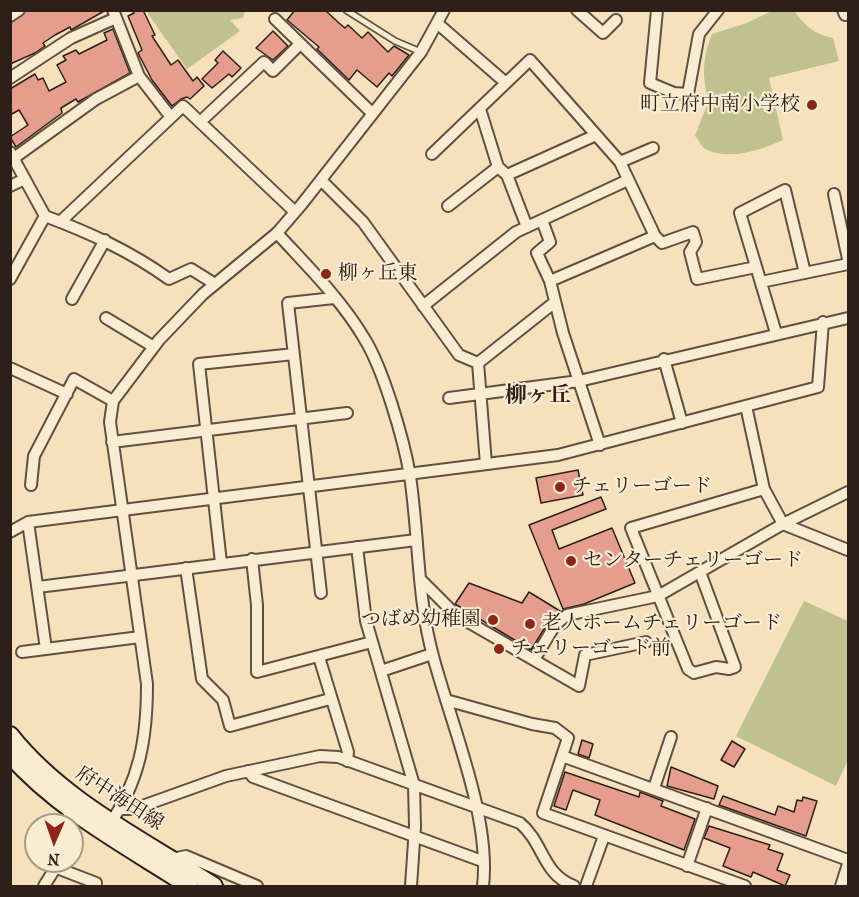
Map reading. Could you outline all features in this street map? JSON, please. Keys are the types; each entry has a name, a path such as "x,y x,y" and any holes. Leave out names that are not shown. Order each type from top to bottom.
{"main road":[{"name":"府中海田線","path":"10,735 55,782 214,886"},
{"name":"府中海田線","path":"10,754 64,813"},
{"name":"府中海田線","path":"84,819 112,821 189,886"}],"street":[{"path":"10,16 19,10"},
{"path":"112,821 142,756 147,727 147,684 112,442 110,422 113,401 154,347 215,284 277,233 295,212 421,52 444,10"},
{"path":"577,10 603,33 616,20"},
{"path":"657,10 650,83 674,93 688,94 699,34 718,10"},
{"path":"843,10 845,15 849,14"},
{"path":"10,78 71,38 115,14 139,76 170,116"},
{"path":"275,20 372,113"},
{"path":"437,23 506,83"},
{"path":"200,122 264,62 273,71 300,44"},
{"path":"432,154 530,60 620,162 655,236 662,243 693,231 696,242 690,252 698,279 756,267"},
{"path":"139,76 96,99 12,155 45,216 105,240 137,257 169,279 191,269 215,284"},
{"path":"60,222 183,106 295,212"},
{"path":"480,108 527,227"},
{"path":"448,206 503,171 596,135"},
{"path":"620,162 653,148"},
{"path":"10,186 25,178"},
{"path":"321,180 363,222 459,355 478,363"},
{"path":"423,306 516,232 628,180"},
{"path":"776,333 740,213 785,190 805,273"},
{"path":"834,194 849,259"},
{"path":"10,279 45,216"},
{"path":"542,220 550,242 537,253 550,281 600,445"},
{"path":"277,233 334,298 364,338 383,378 410,474 420,579 432,654 476,807 483,886"},
{"path":"550,281 655,236"},
{"path":"72,299 105,240"},
{"path":"760,282 849,264"},
{"path":"321,593 288,303 334,298"},
{"path":"478,363 555,302"},
{"path":"106,318 154,347"},
{"path":"449,398 579,381 664,359 849,318"},
{"path":"10,532 28,522 558,455 600,445 818,387 823,322"},
{"path":"221,563 199,364 294,354"},
{"path":"664,359 682,423"},
{"path":"478,363 486,464"},
{"path":"10,368 67,394"},
{"path":"31,485 34,456 74,380 113,401"},
{"path":"746,406 764,489 783,524 849,550"},
{"path":"112,442 347,413"},
{"path":"700,572 735,667 729,669 716,667 694,673 688,669 631,528 764,489"},
{"path":"534,660 555,625 567,615 658,596 783,524 849,492"},
{"path":"28,522 46,649"},
{"path":"38,587 416,540"},
{"path":"357,547 366,621 414,785 411,886"},
{"path":"252,559 257,605 257,672 372,642"},
{"path":"186,568 202,679 223,700 230,726 330,699"},
{"path":"420,579 456,615 579,686 585,655 646,642"},
{"path":"22,652 140,637"},
{"path":"381,671 432,654"},
{"path":"319,657 348,752 347,761"},
{"path":"446,700 531,724 555,728 568,738 543,813 746,886"},
{"path":"654,788 672,737"},
{"path":"112,821 134,809 226,776 321,756 347,761 476,807 525,828 531,832 549,868 560,881 574,886"},
{"path":"562,756 654,788 849,862 841,886"},
{"path":"248,771 253,777 414,838 482,861"},
{"path":"687,866 707,808"},
{"path":"586,886 604,836"},
{"path":"172,859 186,856 257,886"},
{"path":"44,886 52,873"},
{"path":"77,873 96,883 96,886"}],"lane":[{"path":"346,10 395,41 421,52"}],"green space":[{"path":"794,10 810,28 833,38 839,61 769,78 783,140 744,153 723,154 704,148 695,136 709,100 704,67 712,34 747,23 772,11"},
{"path":"146,11 245,11 243,18 230,20 240,31 187,69"},
{"path":"804,601 848,621 848,760 836,786 736,736"}],"building":[{"path":"106,10 71,30 70,27 55,35 43,43 45,46 35,53 10,64 10,23 26,11"},
{"path":"132,10 143,10 155,35 152,36 171,65 178,60 193,81 197,77 204,86 190,99 187,97 181,99 172,106 152,80 138,53 142,50 128,16 134,13"},
{"path":"295,10 326,11 345,28 348,25 362,38 368,32 388,52 394,46 409,55 392,76 389,73 377,87 357,70 349,80 317,49 319,47 287,20"},
{"path":"113,29 130,73 78,102 76,99 61,108 62,113 16,147 10,137 28,125 19,110 10,115 10,89 35,74 38,80 43,78 49,91 66,82 57,65 66,60 63,56 76,50 79,54 107,40 104,33"},
{"path":"273,31 288,46 273,60 256,48"},
{"path":"223,51 241,68 232,77 229,74 212,88 202,79 218,63 215,60"},
{"name":"チェリーゴード","path":"578,470 583,495 541,503 536,478"},
{"name":"センターチェリーゴード","path":"601,497 606,509 552,530 559,549 612,528 635,583 584,604 563,609 529,525"},
{"path":"469,583 522,603 529,592 560,611 549,621 531,650 455,604"},
{"path":"582,740 593,744 589,758 578,754"},
{"path":"732,741 745,749 734,767 721,760"},
{"path":"671,767 718,786 714,799 667,786"},
{"path":"565,772 639,797 640,792 663,801 661,806 695,819 684,850 595,815 600,800 573,790 566,810 554,806"},
{"path":"723,796 775,815 778,806 794,812 797,800 802,801 803,797 817,801 806,836 719,805"},
{"path":"709,826 770,845 768,849 783,854 777,870 790,875 785,886 753,872 751,877 723,866 730,848 704,838"}],"place":[{"name":"町立府中南小学校","path":"812,105"},
{"name":"柳ヶ丘東","path":"326,274"},
{"name":"チェリーゴード","path":"560,487"},
{"name":"センターチェリーゴード","path":"571,561"},
{"name":"つばめ幼稚園","path":"493,620"},
{"name":"老人ホームチェリーゴード","path":"530,624"},
{"name":"チェリーゴード前","path":"499,649"}],"district":[{"name":"柳ヶ丘","path":"538,397"}]}
